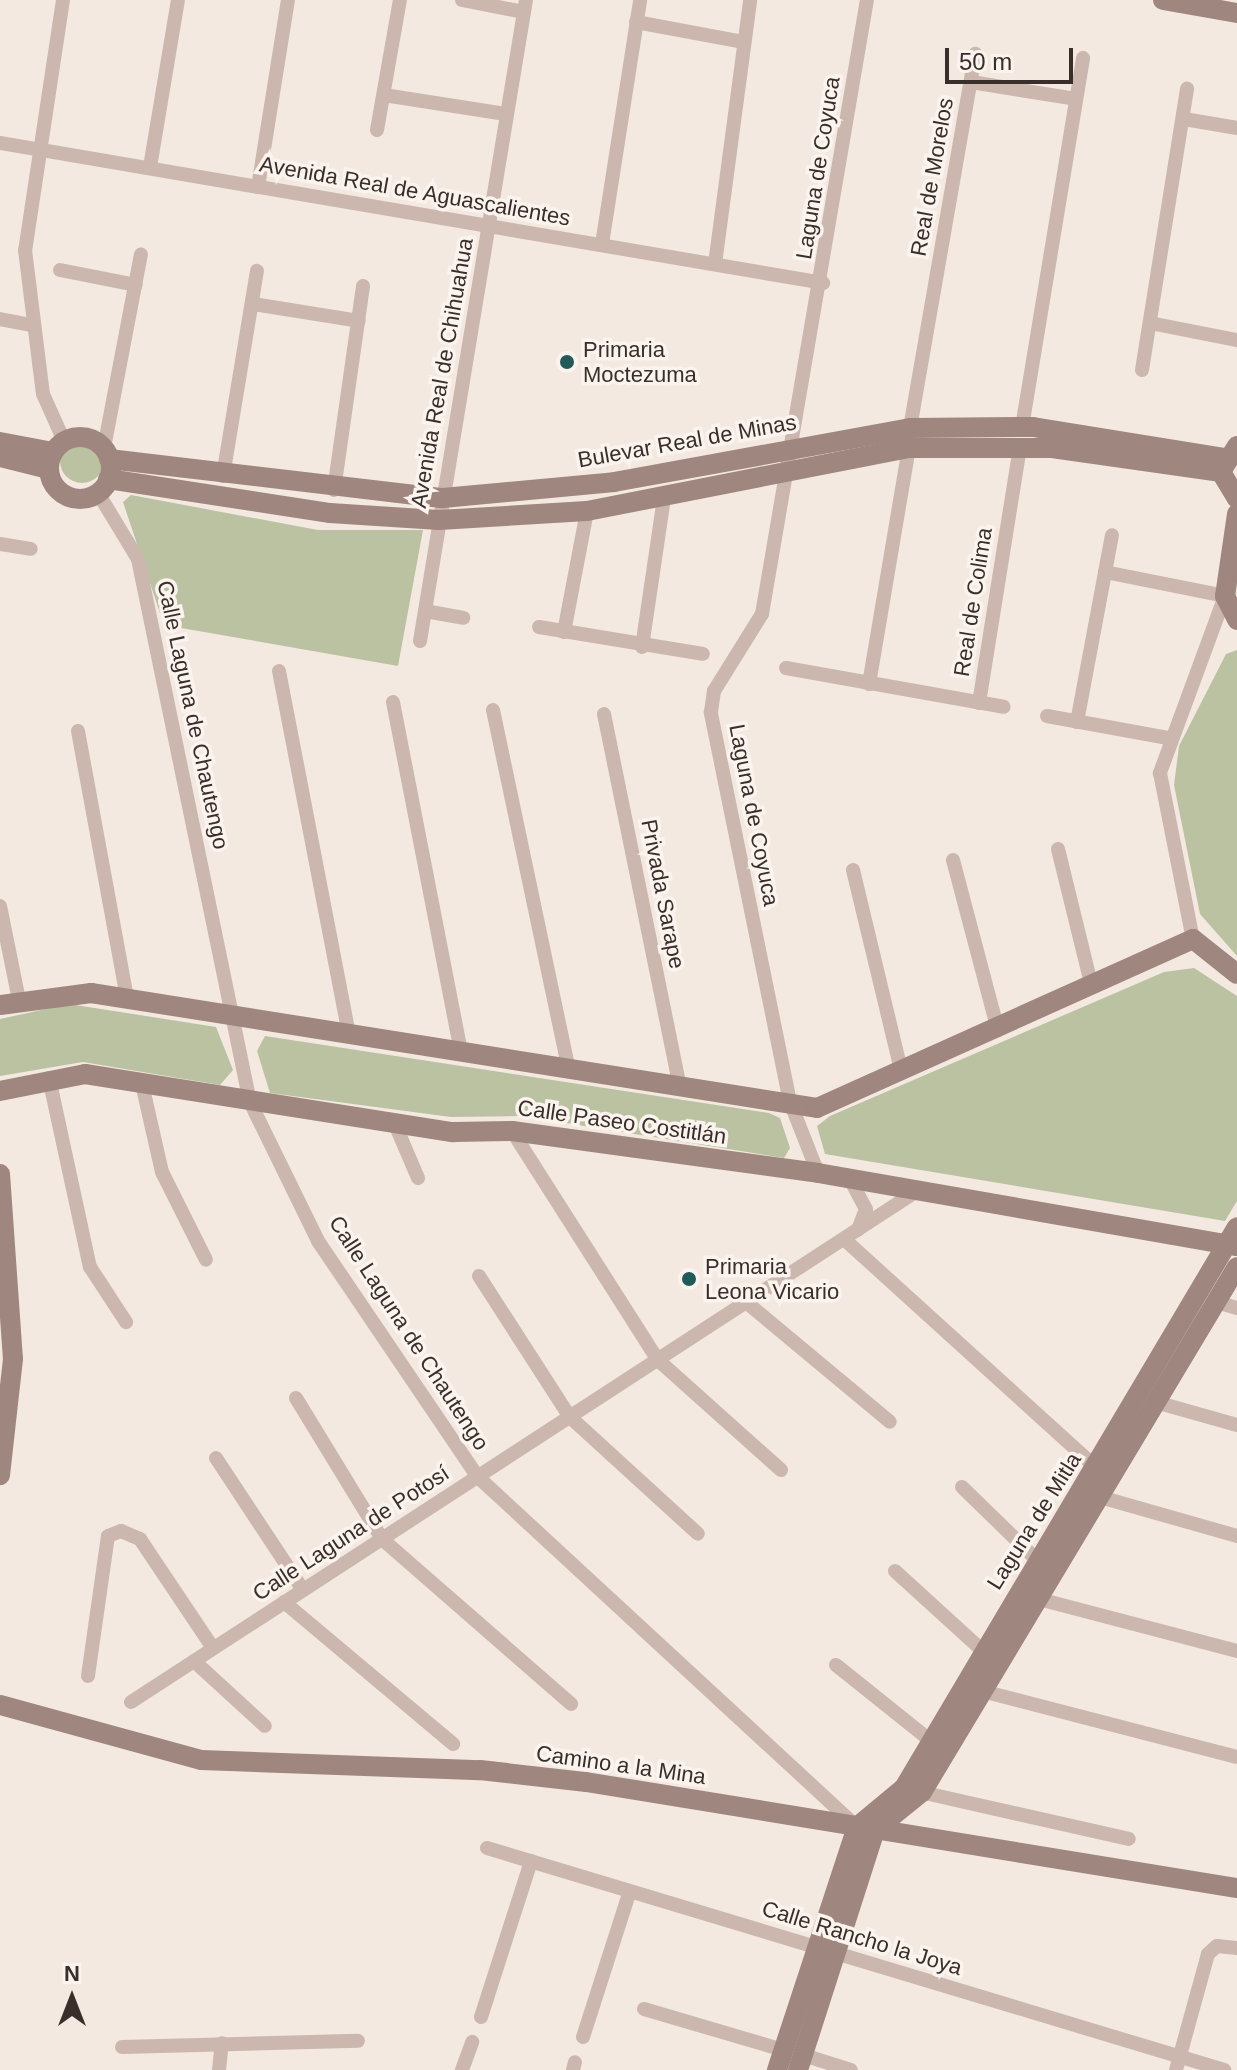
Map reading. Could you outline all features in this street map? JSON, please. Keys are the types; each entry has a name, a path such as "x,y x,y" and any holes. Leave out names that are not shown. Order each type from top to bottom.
{"street":[{"path":"63,0 25,250 30,325 63,494 81,499 105,470 141,254"},
{"path":"150,167 178,0"},
{"path":"258,187 288,0"},
{"path":"377,130 400,0"},
{"path":"462,0 525,6"},
{"path":"602,244 640,0"},
{"path":"715,264 750,0"},
{"name":"Laguna de Coyuca","path":"818,1173 790,1102 711,712 714,691 762,614 791,471 867,0"},
{"path":"1163,0 1237,13"},
{"name":"Avenida Real de Chihuahua","path":"420,641 525,6"},
{"path":"636,22 744,42"},
{"path":"971,82 975,54"},
{"path":"1021,437 1083,58"},
{"name":"Real de Morelos","path":"909,438 971,82 1076,99"},
{"path":"1142,370 1187,89"},
{"path":"384,95 506,114"},
{"path":"1184,119 1237,128"},
{"name":"Avenida Real de Aguascalientes","path":"0,143 823,283"},
{"path":"60,270 136,285"},
{"path":"223,476 257,271"},
{"path":"334,490 363,286"},
{"path":"253,304 359,321"},
{"path":"0,319 30,325"},
{"path":"1150,323 1237,340"},
{"path":"0,457 55,454 81,437 105,470"},
{"name":"Bulevar Real de Minas","path":"105,470 223,476 334,490 443,498 614,482 795,446 909,438 1021,437 1227,459"},
{"name":"Real de Colima","path":"786,668 979,703 1021,437"},
{"path":"869,684 909,438"},
{"name":"Bulevar Real de Minas","path":"105,470 330,513 439,520 587,511 664,498 791,471 909,438"},
{"path":"0,442 55,454"},
{"path":"1227,459 1237,499"},
{"name":"Calle Laguna de Chautengo","path":"105,470 138,559 250,1102 318,1241 478,1477 866,1828"},
{"path":"642,647 664,498"},
{"path":"564,632 587,511"},
{"path":"1237,514 1225,596 1168,738 1160,773 1193,939 1237,974"},
{"path":"1077,722 1112,535"},
{"path":"0,544 31,549"},
{"path":"1105,572 1225,596"},
{"path":"1225,596 1237,620"},
{"path":"425,611 463,618"},
{"path":"539,627 642,647 703,654"},
{"path":"279,671 348,1031"},
{"path":"393,702 460,1046"},
{"path":"979,703 1004,707"},
{"path":"493,710 568,1067"},
{"name":"Privada Sarape","path":"604,714 679,1084"},
{"path":"1047,716 1168,738"},
{"path":"78,731 127,999"},
{"path":"1058,849 1092,987"},
{"path":"953,860 998,1030"},
{"path":"853,870 901,1070"},
{"path":"0,906 9,1002"},
{"name":"Calle Paseo Costitlán","path":"9,1002 67,992 127,999 460,1046 817,1108 998,1030 1193,939"},
{"name":"Calle Paseo Costitlán","path":"0,1091 49,1078 85,1074 394,1122 512,1131 818,1173 851,1181 1234,1239"},
{"path":"49,1078 90,1267 126,1322"},
{"path":"142,1084 162,1172 206,1260"},
{"path":"394,1122 418,1178"},
{"path":"512,1131 658,1360 781,1470"},
{"path":"0,1174 13,1359 0,1475"},
{"path":"851,1181 866,1209 858,1230"},
{"name":"Calle Laguna de Potosí","path":"131,1702 917,1191"},
{"path":"844,1239 1104,1474"},
{"name":"Laguna de Mitla","path":"866,1828 913,1790 982,1691 1234,1239"},
{"name":"Laguna de Mitla","path":"1104,1474 1159,1403 1237,1267"},
{"path":"479,1276 570,1417 698,1534"},
{"path":"746,1302 890,1422"},
{"path":"1216,1302 1237,1308"},
{"path":"296,1398 382,1539 571,1704"},
{"path":"1159,1403 1237,1425"},
{"path":"216,1458 303,1590"},
{"path":"962,1487 1037,1560"},
{"path":"1091,1494 1237,1536"},
{"name":"Laguna de Mitla","path":"913,1790 932,1742 1037,1560 1091,1494"},
{"path":"88,1676 108,1536 121,1531 140,1539 213,1648"},
{"path":"895,1571 983,1651"},
{"path":"1035,1598 1237,1651"},
{"path":"284,1602 453,1744"},
{"path":"194,1661 265,1726"},
{"path":"836,1665 932,1742"},
{"path":"982,1691 1237,1757"},
{"name":"Camino a la Mina","path":"0,1705 201,1760 480,1770 1237,1888"},
{"path":"913,1790 1129,1839"},
{"path":"790,2061 866,1828"},
{"name":"Calle Rancho la Joya","path":"487,1848 1178,2063 1224,2070"},
{"path":"481,2017 531,1861"},
{"path":"583,2037 630,1891"},
{"path":"1178,2063 1208,1954 1217,1946 1237,1948"},
{"path":"644,2009 790,2061 851,2070"},
{"path":"122,2047 358,2041"},
{"path":"462,2070 472,2042"},
{"path":"219,2070 222,2043"}],"green space":[{"path":"82,439 98,445 104,461 98,477 82,483 66,477 60,461 66,445"},
{"path":"131,495 318,530 423,530 398,666 164,625 123,502"},
{"path":"1237,650 1237,956 1200,914 1174,785 1179,746 1226,654"},
{"path":"1194,968 1237,996 1237,1201 1225,1221 825,1154 817,1126 830,1116 1164,972"},
{"path":"69,1004 216,1027 233,1070 220,1085 83,1062 0,1076 0,1019"},
{"path":"265,1036 769,1113 780,1118 790,1148 784,1158 522,1116 451,1117 270,1093 257,1051"}],"place":[{"name":"Primaria Moctezuma","path":"567,362"},
{"name":"Primaria Leona Vicario","path":"689,1279"}]}
